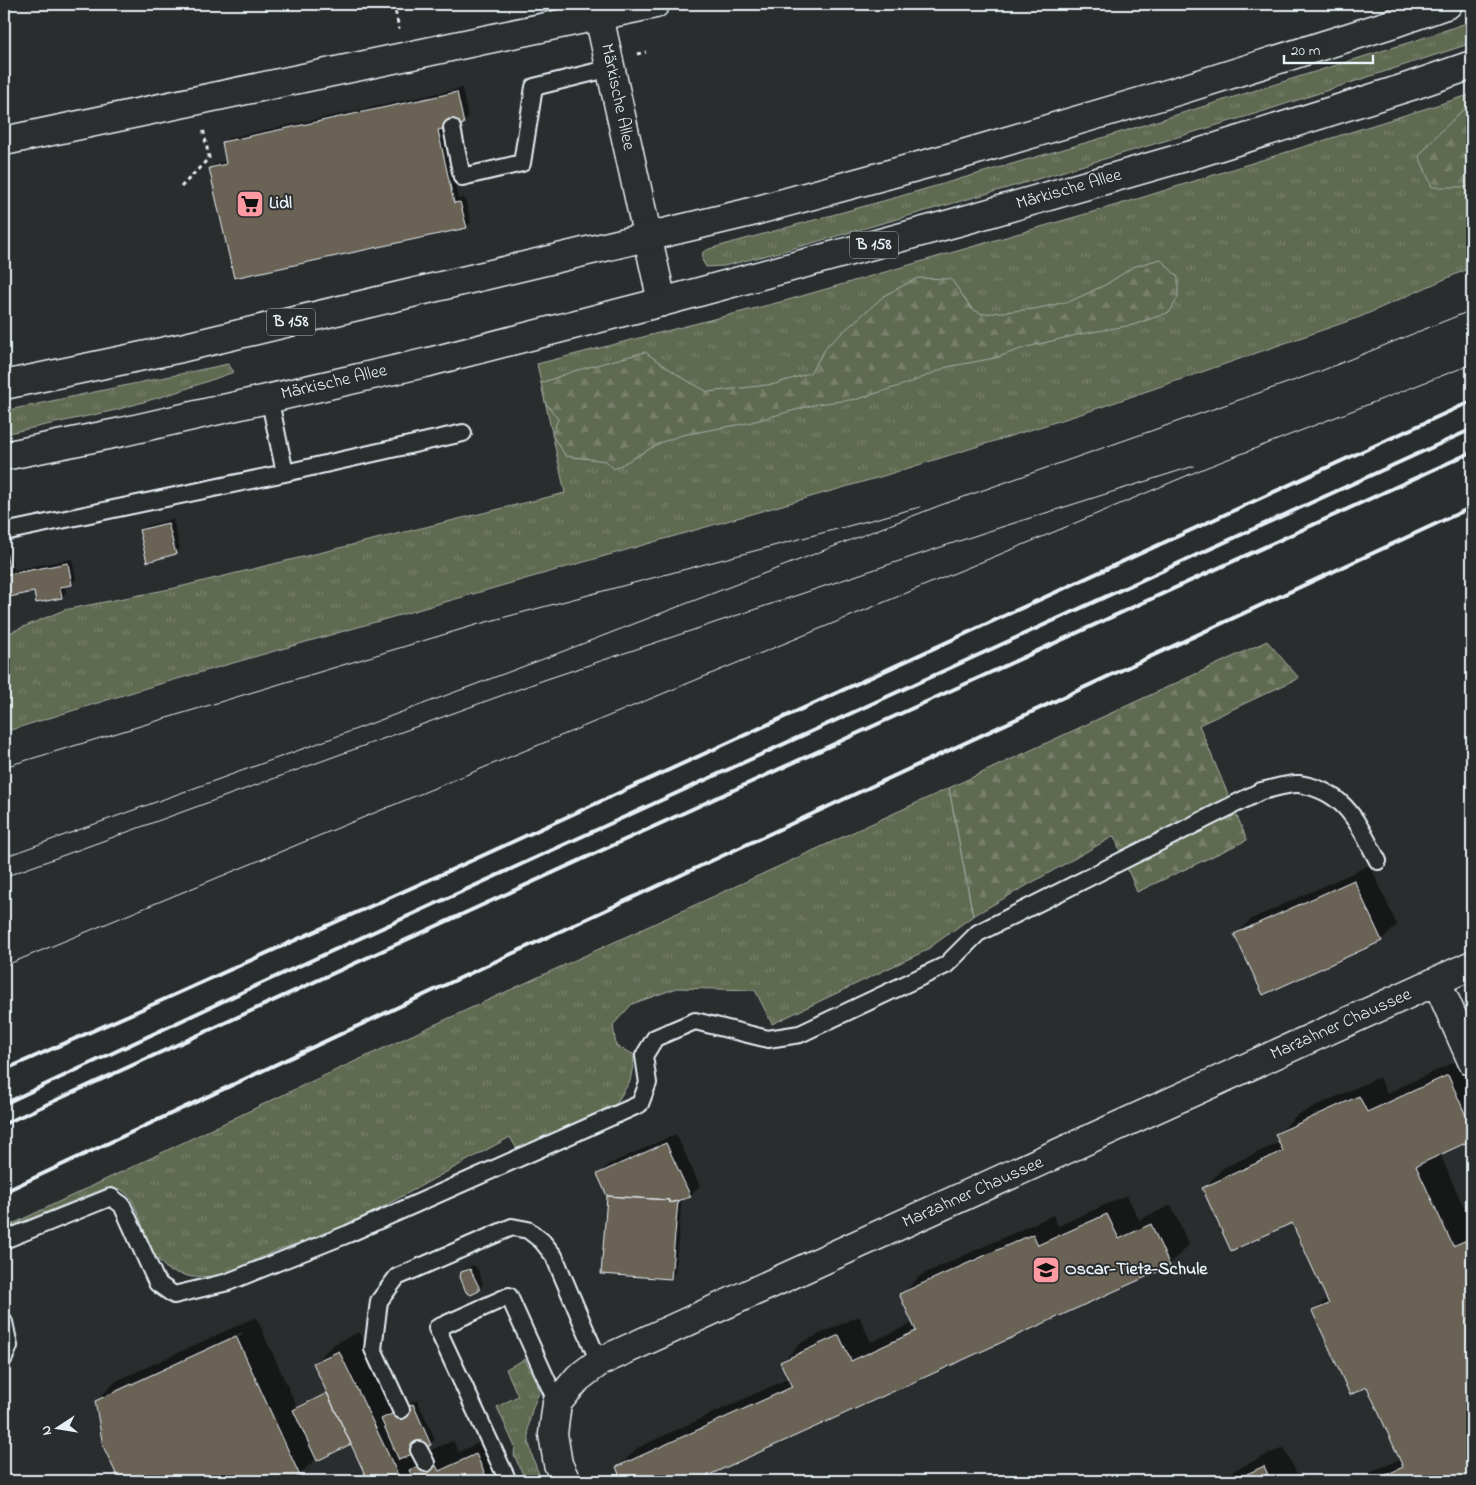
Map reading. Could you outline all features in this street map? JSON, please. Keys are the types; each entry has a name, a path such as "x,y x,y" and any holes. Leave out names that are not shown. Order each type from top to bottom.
{"main road":[{"path":"4,141 655,4"},
{"name":"B 158","path":"4,386 181,348 747,212 973,151 1174,92 1391,24 1448,4"},
{"name":"Märkische Allee","path":"599,16 662,302"},
{"name":"Märkische Allee","path":"4,456 122,432 429,362 662,302 966,220 1182,157 1411,86 1472,65"},
{"name":"Marzahner Chaussee","path":"557,1403 578,1378 600,1362 1472,965"},
{"path":"1436,982 1472,1061"},
{"path":"557,1403 553,1434 558,1464 566,1481"}],"lane":[{"path":"452,128 462,177 522,163 534,87 611,68"},
{"path":"269,398 285,473"},
{"path":"4,532 285,473 463,433"},
{"path":"4,1240 111,1197 122,1205 157,1283 174,1295 228,1282 348,1234 640,1104 648,1083 644,1056 655,1038 695,1021 768,1039 800,1034 946,965 978,933 1261,791 1298,784 1331,794 1353,815 1378,861"},
{"path":"401,1410 374,1349 379,1301 397,1278 512,1227 528,1230 542,1241 554,1256 600,1362"},
{"path":"508,1481 437,1328 509,1296 557,1403"},
{"path":"4,1322 9,1346 4,1358"}],"path":[{"path":"181,187 209,158 205,135"}],"green space":[{"path":"1472,21 1472,43 1261,112 1014,186 791,249 724,266 706,267 702,260 703,252 709,249 1102,138 1414,41"},
{"path":"1472,94 1472,267 1360,317 1084,413 880,477 146,688 4,732 4,635 64,610 175,588 565,493 537,364 788,300 1134,200"},
{"path":"1472,107 1472,185 1467,187 1432,187 1419,156 1436,136 1465,108"},
{"path":"1160,259 1178,277 1178,297 1170,312 1133,325 1081,334 1027,347 995,358 947,367 912,382 858,399 817,404 748,423 682,435 662,442 614,469 606,461 566,456 552,435 558,419 545,402 541,383 574,371 645,352 681,377 708,392 775,384 810,373 828,345 885,295 918,278 951,279 972,309 982,314 1034,309 1071,301 1105,285 1133,267"},
{"path":"228,364 234,372 174,393 116,410 4,434 4,411"},
{"path":"1267,641 1299,678 1199,725 1247,840 1137,892 1114,836 973,916 949,788"},
{"path":"949,788 973,916 925,951 772,1024 755,990 677,988 632,1004 613,1025 616,1046 635,1055 630,1081 616,1104 517,1149 510,1137 346,1227 275,1251 220,1276 192,1277 169,1271 154,1255 132,1199 122,1190 106,1188 4,1229 308,1083"},
{"path":"525,1359 540,1391 531,1415 529,1437 533,1458 542,1481 526,1481 514,1455 515,1447 497,1407 518,1396 506,1369"}],"building":[{"path":"457,92 464,124 438,130 454,203 460,202 467,228 234,278 209,168 226,164 222,142"},
{"path":"168,523 176,554 147,562 139,530"},
{"path":"4,541 10,574 4,575"},
{"path":"68,563 72,585 60,587 62,598 36,603 34,592 4,598 4,575"},
{"path":"1354,880 1382,941 1263,995 1234,934"},
{"path":"1448,1075 1472,1129 1472,1140 1416,1166 1453,1246 1469,1239 1472,1246 1472,1481 1373,1481 1403,1467 1367,1387 1350,1395 1312,1311 1329,1304 1292,1223 1231,1251 1202,1188 1283,1151 1275,1134 1359,1096 1367,1112"},
{"path":"666,1143 691,1197 669,1203 669,1200 607,1196 597,1174"},
{"path":"607,1196 669,1200 669,1203 678,1201 671,1279 601,1274"},
{"path":"1107,1214 1119,1239 1151,1224 1170,1266 696,1481 622,1481 616,1467 792,1387 780,1362 839,1335 851,1361 916,1331 899,1294 1033,1234 1038,1245"},
{"path":"470,1269 479,1287 479,1291 471,1295 466,1292 460,1277 461,1272"},
{"path":"236,1336 300,1476 289,1481 115,1481 119,1480 103,1446 95,1401"},
{"path":"339,1351 401,1481 368,1481 313,1363"},
{"path":"327,1393 351,1444 317,1461 293,1410"},
{"path":"413,1404 431,1445 399,1460 381,1419"},
{"path":"476,1454 488,1481 414,1481 409,1470 433,1460 439,1471"},
{"path":"1264,1466 1271,1481 1232,1481"}],"tram line":[{"path":"4,857 538,661 941,505 1321,371 1472,310"},
{"path":"4,966 1205,468 1472,364"},
{"path":"4,877 544,680 986,532 1194,466"},
{"path":"4,767 479,624 920,507"}],"railway":[{"path":"4,1070 462,865 1472,401"},
{"path":"4,1104 251,988 1472,429"},
{"path":"4,1124 1472,452"},
{"path":"4,1192 1472,507"}],"place":[{"name":"Lidl","path":"250,204"},
{"name":"Oscar-Tietz-Schule","path":"1046,1270"}]}
